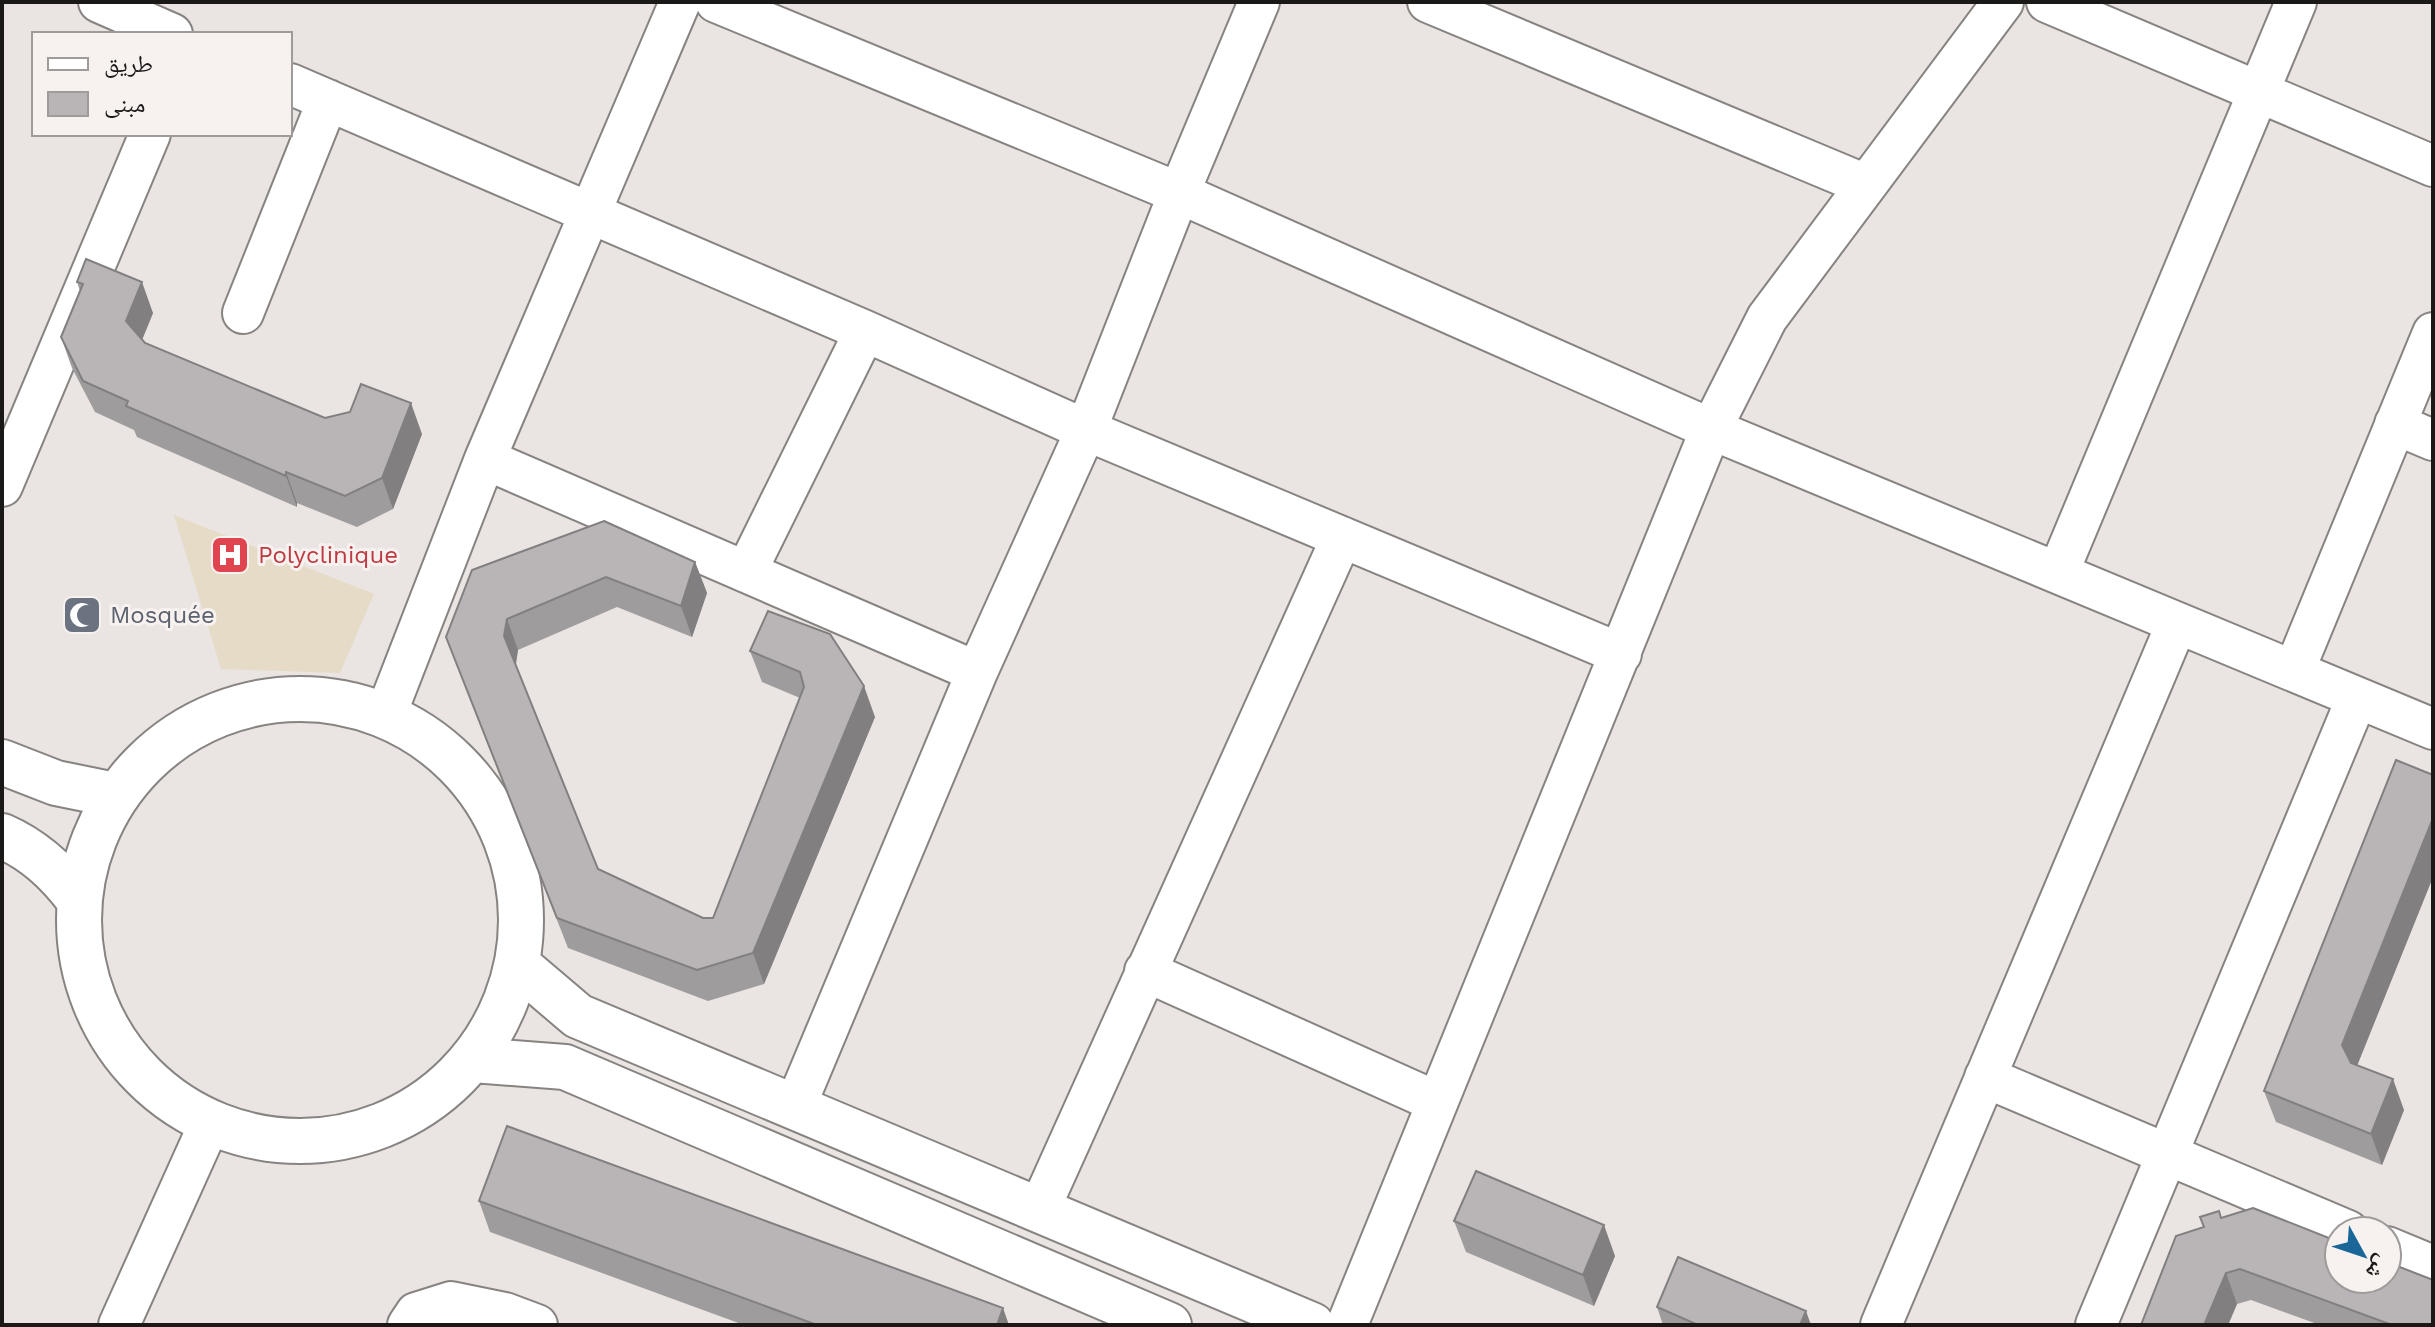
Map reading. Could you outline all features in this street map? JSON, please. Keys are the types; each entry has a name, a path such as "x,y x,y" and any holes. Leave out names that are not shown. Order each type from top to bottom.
{"street":[{"path":"99,2 167,32"},
{"path":"386,714 485,459 680,2"},
{"path":"716,2 1179,193 1711,429 2433,729"},
{"path":"795,1107 977,672 1086,430 1179,193 1259,2"},
{"path":"1428,2 1866,185"},
{"path":"1347,1325 1711,429 1767,318 2003,2"},
{"path":"2047,2 2433,166"},
{"path":"2058,573 2296,2"},
{"path":"292,85 865,331 1086,430 1621,654"},
{"path":"243,313 328,100"},
{"path":"2,486 149,136"},
{"path":"746,572 865,331"},
{"path":"2294,671 2433,333"},
{"path":"2395,424 2433,440"},
{"path":"485,459 977,672"},
{"path":"1039,1210 1342,537"},
{"path":"1881,1325 2177,623"},
{"path":"2096,1325 2357,698"},
{"path":"327,699 386,714 439,746 481,790 509,844 522,904 518,965 501,1015 473,1060 431,1100 379,1128 323,1142 265,1141 209,1125 150,1087 107,1033 81,968 78,899 90,845 115,795 157,750 208,718 266,700 327,699"},
{"path":"2,762 76,789 115,795"},
{"path":"2,836 49,865 78,899"},
{"path":"518,965 578,1016 1312,1325"},
{"path":"1145,971 1437,1102"},
{"path":"473,1060 565,1067 1162,1324"},
{"path":"1985,1077 2323,1220"},
{"path":"119,1325 209,1125"},
{"path":"2403,1254 2433,1266"},
{"path":"408,1325 416,1313 451,1302 505,1313 537,1325"}],"shaded area":[{"name":"Polyclinique","path":"174,515 374,594 340,673 221,669"}],"building":[{"path":"86,259 142,282 126,321 145,343 325,418 350,412 361,384 411,403 382,478 345,496 286,472 286,476 126,406 128,401 83,381 61,337 83,284 77,282"},
{"path":"604,521 695,562 681,606 606,577 507,619 504,636 598,869 703,918 713,918 804,687 800,672 750,651 768,611 830,634 864,686 753,953 697,970 557,918 446,637 472,570"},
{"path":"2396,760 2433,775 2433,818 2342,1045 2351,1063 2393,1079 2371,1134 2264,1091"},
{"path":"507,1126 1003,1308 997,1325 817,1325 479,1201"},
{"path":"1476,1171 1604,1225 1583,1275 1454,1221"},
{"path":"2253,1208 2323,1236 2323,1295 2403,1295 2403,1268 2433,1280 2433,1325 2392,1325 2240,1269 2226,1273 2204,1325 2141,1325 2176,1236 2204,1227 2200,1217 2219,1211 2221,1218"},
{"path":"1678,1257 1806,1311 1800,1325 1698,1325 1657,1307"}],"place":[{"name":"Polyclinique","path":"230,555"},
{"name":"Mosquée","path":"82,615"}]}
